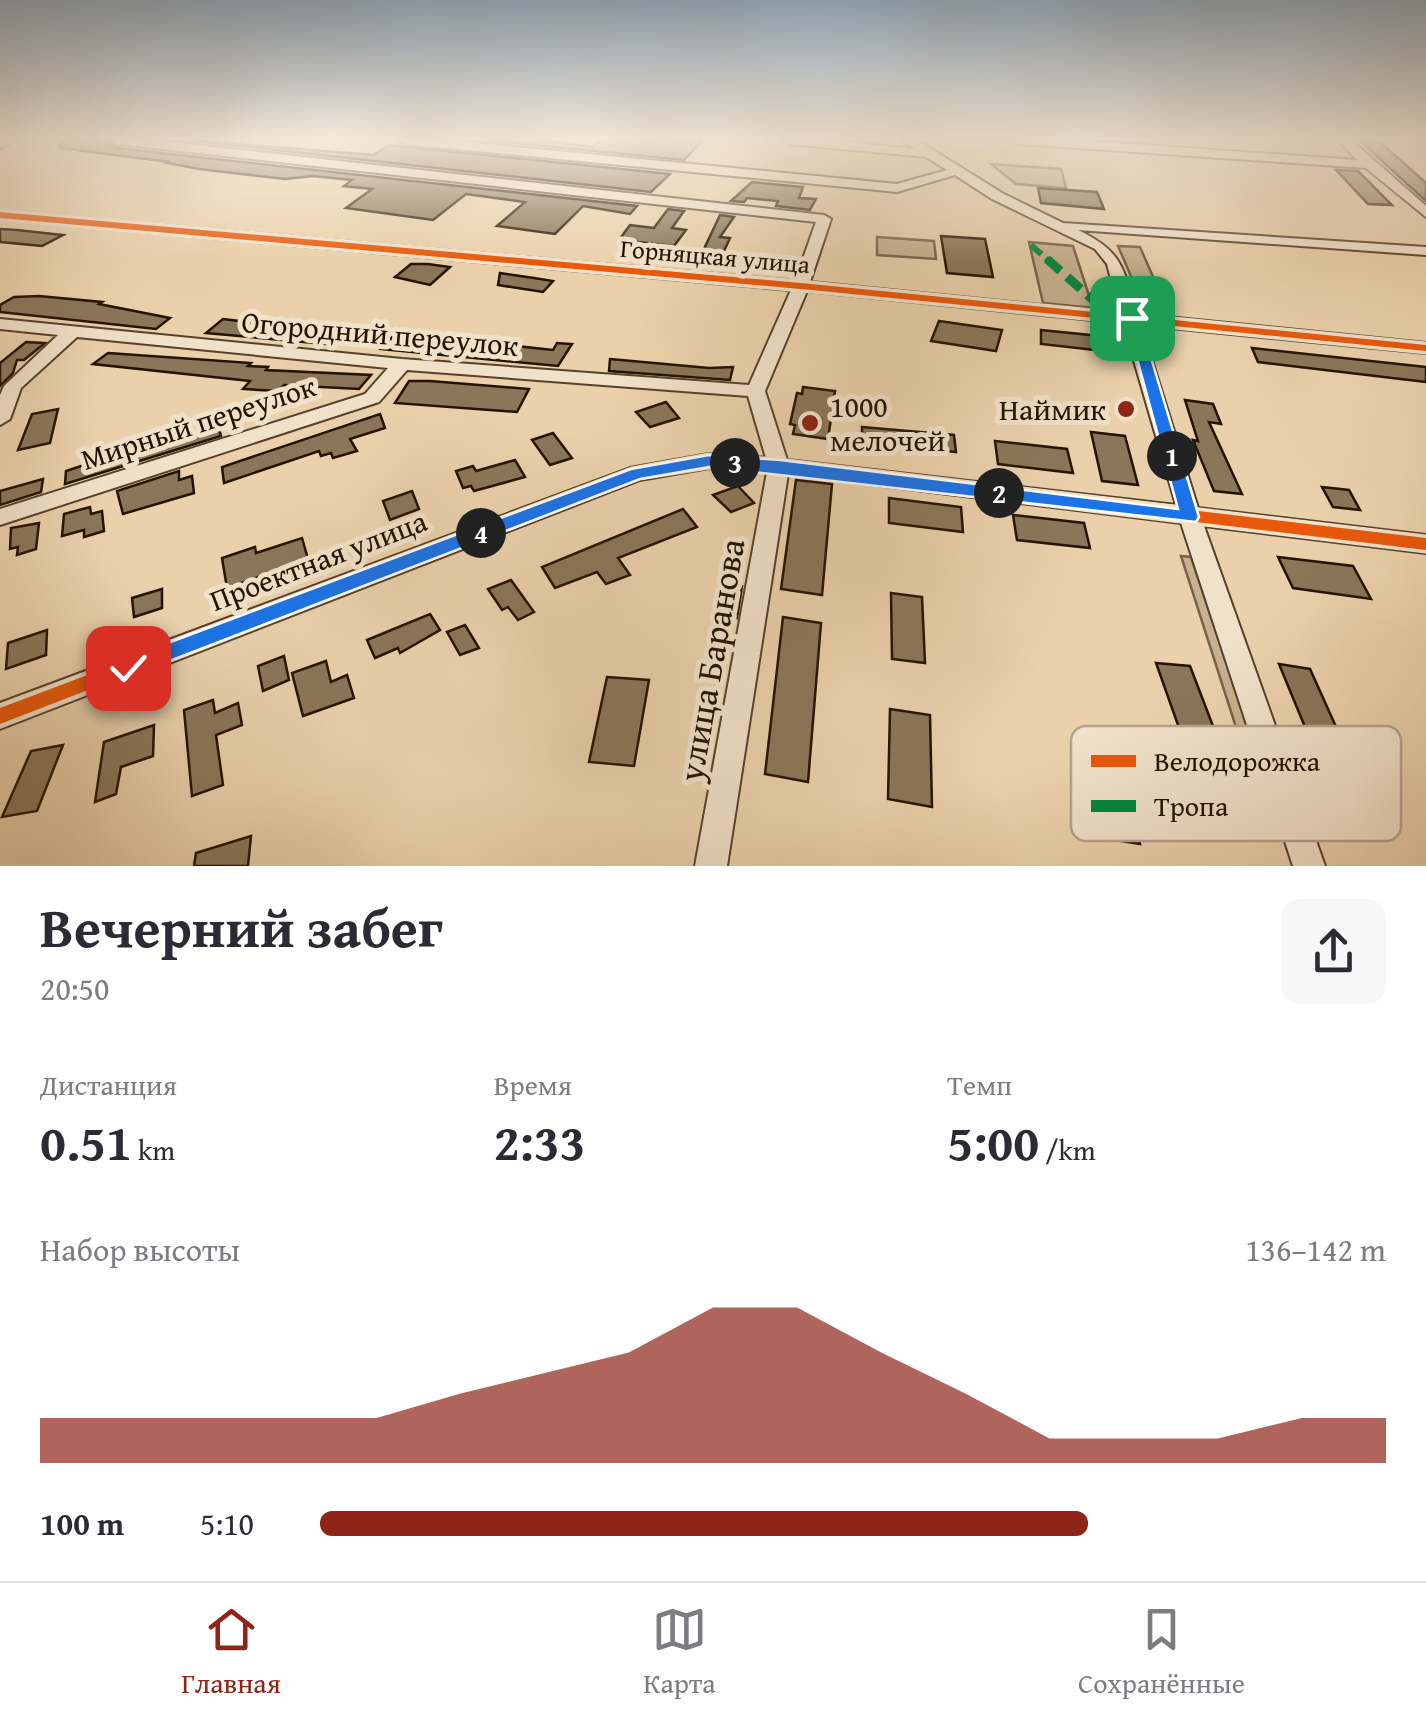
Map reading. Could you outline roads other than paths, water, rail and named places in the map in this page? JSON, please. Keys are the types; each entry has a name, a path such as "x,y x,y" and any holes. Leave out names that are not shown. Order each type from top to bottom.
{"street":[{"path":"479,180 824,219 801,286 756,391 780,466"},
{"path":"819,180 897,188 923,180"},
{"path":"973,180 1107,252 1132,318 1190,517 1261,726"},
{"path":"1391,180 1426,213"},
{"name":"Горняцкая улица","path":"0,215 801,286 1426,348"},
{"path":"1052,224 1426,251"},
{"name":"Огородний переулок","path":"0,324 402,364 756,391"},
{"path":"0,419 13,386 73,330"},
{"name":"Мирный переулок","path":"0,517 372,398 402,364"},
{"name":"Проектная улица","path":"0,716 637,474 709,461 780,466 1426,544"},
{"name":"улица Баранова","path":"712,866 780,466"},
{"path":"1300,841 1309,866"}],"place":[{"name":"Наймик","path":"1126,409"},
{"name":"1000 мелочей","path":"810,423"}]}
